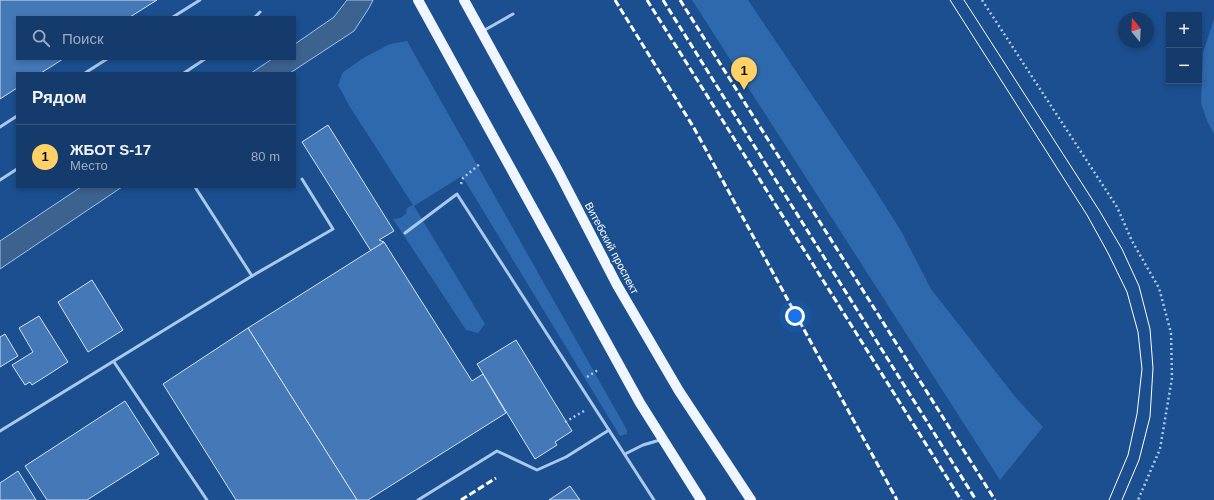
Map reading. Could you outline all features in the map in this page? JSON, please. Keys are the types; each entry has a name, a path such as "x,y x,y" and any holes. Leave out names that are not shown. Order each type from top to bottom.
{"main road":[{"path":"418,0 636,396 701,500"},
{"name":"Витебский проспект","path":"464,0 558,171 617,284 678,390 751,500"}],"lane":[{"path":"175,16 200,0"},
{"path":"256,16 260,12"},
{"path":"481,32 513,14"},
{"path":"87,72 105,60"},
{"path":"186,72 204,60"},
{"path":"0,127 16,117"},
{"path":"0,180 16,170"},
{"path":"0,431 252,276 333,229 302,179"},
{"path":"196,188 252,276"},
{"path":"405,233 457,194 654,500"},
{"path":"114,362 207,500"},
{"path":"418,500 497,451 536,470 566,458 609,430"},
{"path":"625,454 642,445 662,439"}],"path":[{"path":"982,0 1117,207 1132,240 1159,288 1171,333 1172,378 1160,449 1138,500"},
{"path":"463,178 481,163"},
{"path":"587,377 598,370"},
{"path":"566,422 571,419"}],"shaded area":[{"path":"347,0 373,0 354,31 292,72 252,72 270,60 296,60 296,43 334,17"},
{"path":"692,0 748,0 865,174 901,231 931,289 1017,399 1043,427 1000,480"},
{"path":"1214,19 1214,134 1207,121 1201,103 1203,53"},
{"path":"407,41 627,430 627,434 620,436 462,176 414,206 485,324 478,333 466,330 393,219 400,218 406,214 407,208 413,205 350,107 338,85 343,72 365,57 390,44"},
{"path":"80,188 121,188 0,269 0,241"}],"building":[{"path":"0,0 157,0 132,16 16,16 16,60 61,60 43,72 16,72 16,89 0,99"},
{"path":"328,125 394,231 379,240 384,242 371,251 302,142"},
{"path":"384,242 472,381 483,374 506,413 368,500 357,500 248,328"},
{"path":"92,280 123,330 88,352 58,302"},
{"path":"39,316 68,362 32,385 30,382 25,385 12,365 33,352 19,328"},
{"path":"248,328 357,500 236,500 163,384"},
{"path":"5,334 18,356 0,367 0,337"},
{"path":"516,340 572,431 555,442 557,445 535,459 477,364"},
{"path":"125,401 159,454 87,500 47,500 25,466"},
{"path":"18,471 36,500 0,500 0,483"},
{"path":"570,486 580,500 549,500"}],"tram line":[{"path":"950,0 1087,215 1127,292 1138,332 1142,369 1137,414 1128,455 1109,500"},
{"path":"964,0 1099,210 1122,249 1139,286 1150,329 1153,368 1150,417 1139,460 1122,500"}],"railway":[{"path":"615,0 694,128 897,500"},
{"path":"647,0 961,500"},
{"path":"663,0 976,500"},
{"path":"680,0 995,500"},
{"path":"461,500 496,478"}],"place":[{"name":"ЖБОТ S-17","path":"744,90"}]}
